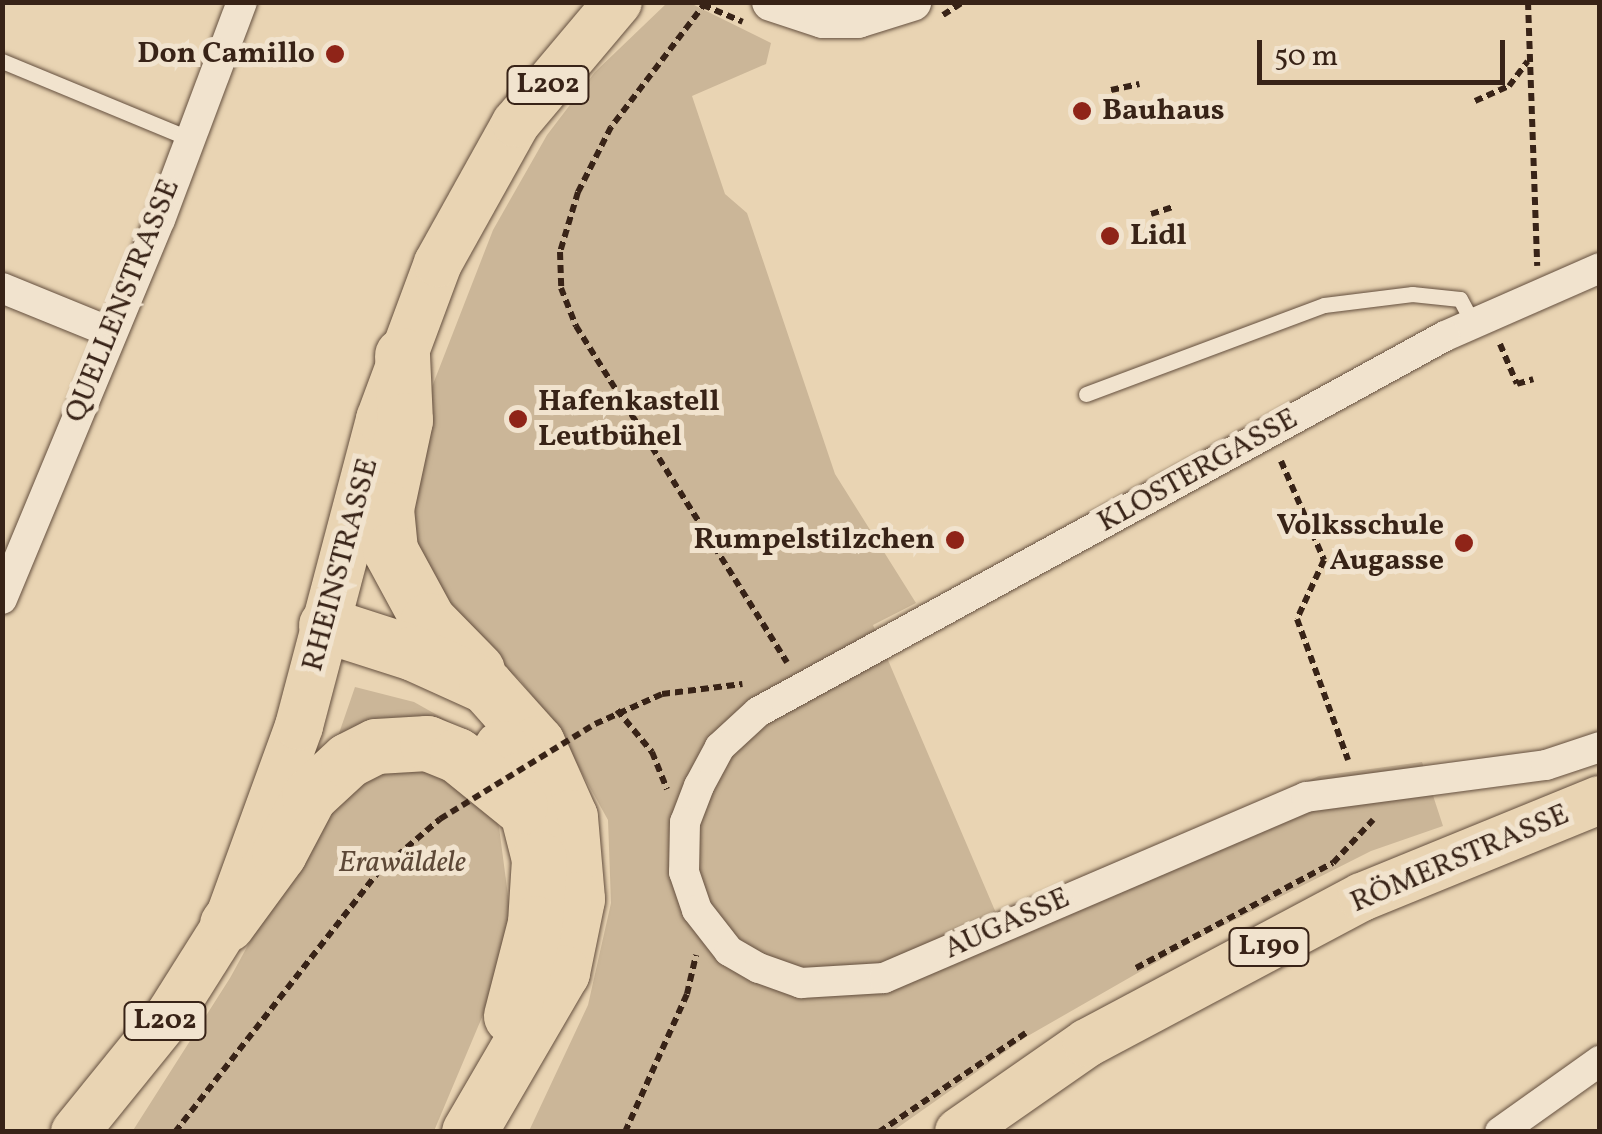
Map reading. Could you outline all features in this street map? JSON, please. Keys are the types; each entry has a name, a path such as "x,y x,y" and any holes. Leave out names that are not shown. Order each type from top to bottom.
{"highway":[{"path":"402,356 406,420 386,509 390,550 428,620 469,656 486,686 537,743 570,817 578,860 562,972 479,1111"},
{"path":"321,642 413,652 486,686"},
{"path":"321,642 458,712 502,750 527,812 539,859 535,923 479,1111"},
{"path":"227,924 279,853 309,796 348,760 376,746 427,743 457,754 527,812"}],"main road":[{"name":"RHEINSTRASSE","path":"75,1132 169,1016 227,924 321,642 402,356 485,173 516,123 618,2"},
{"name":"RÖMERSTRASSE","path":"959,1132 1087,1043 1362,897 1600,800"}],"street":[{"name":"QUELLENSTRASSE","path":"2,598 16,528 160,220 242,2"},
{"path":"771,2 823,19 858,19 912,2"},
{"name":"KLOSTERGASSE","path":"804,689 1486,331 1545,288 1600,268"},
{"path":"2,288 110,332"},
{"name":"AUGASSE","path":"804,689 758,712 720,747 685,822 684,872 712,929 729,951 802,983 884,978 1288,804 1358,786 1546,765 1600,746"},
{"path":"1500,1132 1600,1061"}],"lane":[{"path":"2,61 188,138"},
{"path":"1086,394 1324,305 1412,294 1460,299 1486,331"}],"path":[{"path":"706,2 610,127 586,176 560,252 561,288 576,326 804,689"},
{"path":"1528,2 1536,265 1545,288"},
{"path":"1475,101 1509,86 1530,60"},
{"path":"1111,90 1139,84"},
{"path":"1151,214 1175,206"},
{"path":"1486,331 1517,384 1533,379"},
{"path":"1281,461 1324,560 1298,620 1358,786"},
{"path":"175,1132 377,873 440,819 617,710 662,694 762,681 804,689"},
{"path":"617,710 652,752 685,822"},
{"path":"625,1132 687,994 699,943 712,929"}],"green space":[{"path":"667,3 690,3 771,43 766,64 692,96 725,194 747,213 835,474 916,603 873,625 996,913 1319,776 1422,762 1443,826 1371,851 1197,939 1026,1037 893,1131 529,1131 588,1005 611,903 608,820 557,728 520,680 441,614 405,536 423,410 493,230 547,135 595,72"},
{"path":"355,687 414,702 462,729 336,742"},
{"name":"Erawäldele","path":"413,757 487,800 499,827 510,911 488,1003 434,1131 132,1132 230,978 331,793"}],"place":[{"name":"Don Camillo","path":"335,54"},
{"name":"Bauhaus","path":"1082,111"},
{"name":"Lidl","path":"1110,236"},
{"name":"Hafenkastell Leutbühel","path":"518,419"},
{"name":"Rumpelstilzchen","path":"955,540"},
{"name":"Volksschule Augasse","path":"1464,543"}]}
